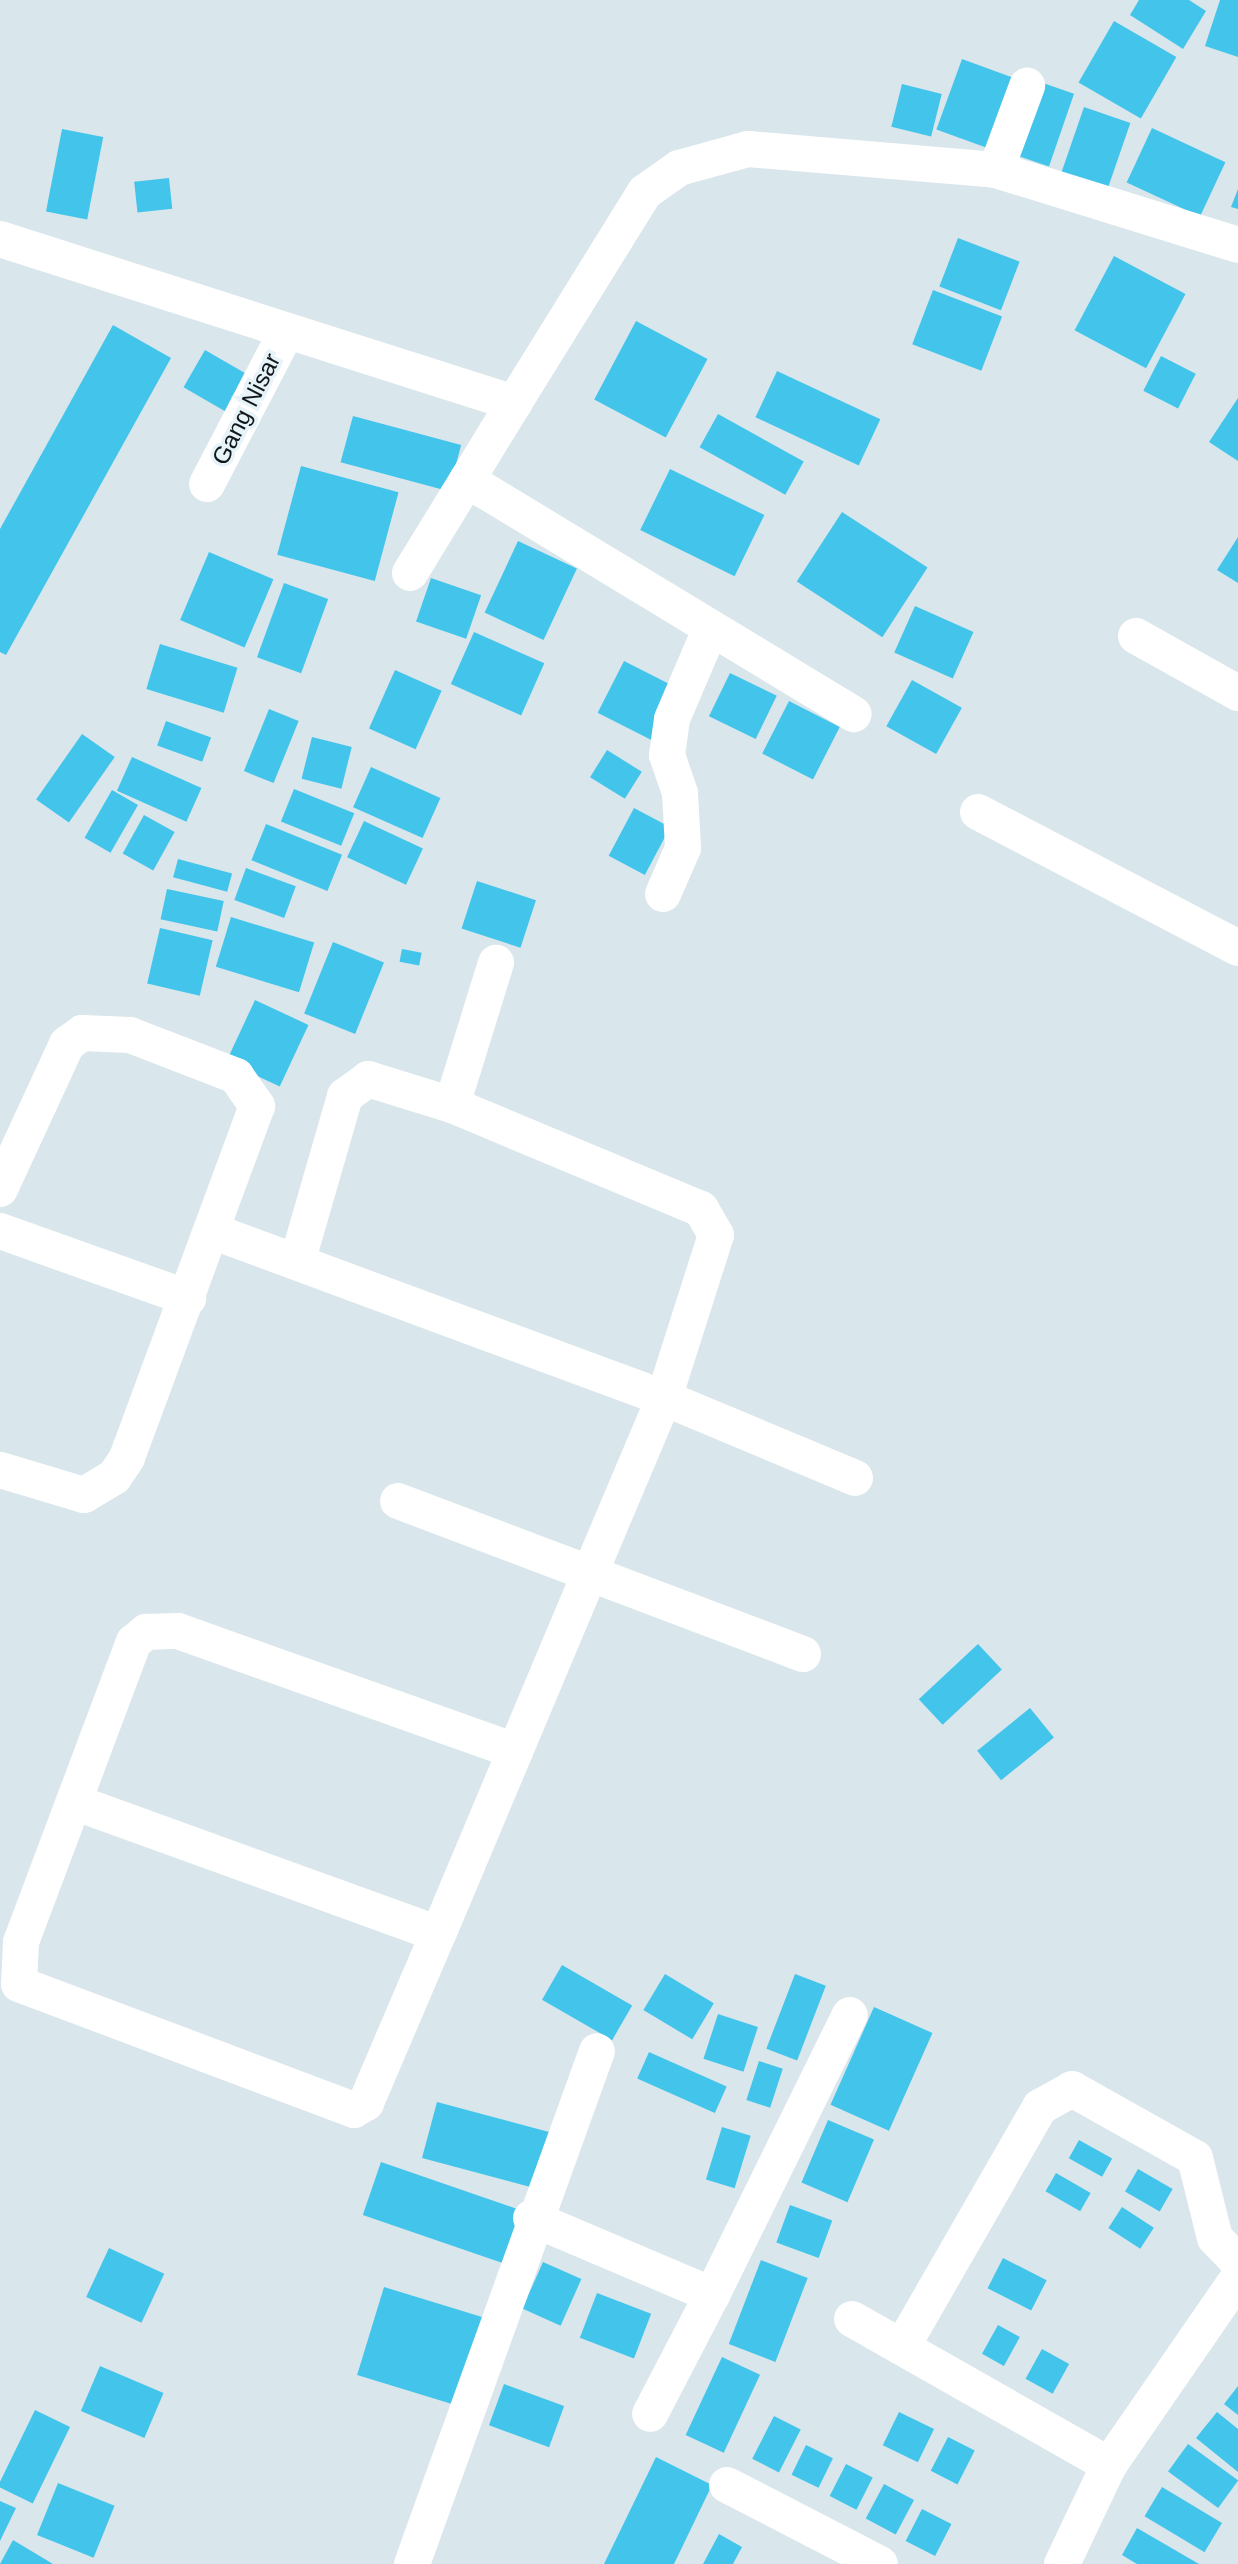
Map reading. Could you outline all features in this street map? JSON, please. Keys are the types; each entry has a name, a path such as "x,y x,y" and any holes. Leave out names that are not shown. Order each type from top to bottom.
{"street":[{"path":"996,170 1027,86"},
{"path":"410,573 645,192 679,168 748,149 996,170 1238,245"},
{"path":"0,239 285,334 514,403"},
{"name":"Gang Nisar","path":"207,484 285,334"},
{"path":"467,480 710,630 854,714"},
{"path":"663,894 683,848 680,793 667,755 672,719 710,630"},
{"path":"1136,636 1238,693"},
{"path":"978,812 1238,948"},
{"path":"452,1105 496,963"},
{"path":"0,1189 67,1044 106,1029 236,1076 250,1090 257,1106 250,1135 127,1458 101,1490 64,1493 0,1470"},
{"path":"298,1259 337,1117 357,1083 380,1080 452,1105 701,1209 714,1223 664,1398 438,1934 366,2103 354,2110 48,2000 19,1984 15,1969 134,1642 161,1628 515,1751"},
{"path":"0,1231 188,1298"},
{"path":"212,1231 298,1259 664,1398 855,1478"},
{"path":"398,1501 803,1654"},
{"path":"74,1802 438,1934"},
{"path":"650,2414 850,2015"},
{"path":"412,2564 531,2218 597,2051"},
{"path":"902,2347 1040,2107 1072,2089 1195,2158 1215,2238 1238,2262"},
{"path":"531,2218 712,2295"},
{"path":"1062,2564 1109,2465 1238,2278"},
{"path":"852,2319 1109,2465"},
{"path":"727,2485 880,2564"}],"building":[{"path":"1139,0 1189,0 1206,11 1183,49 1130,15"},
{"path":"1220,0 1238,0 1238,57 1205,46"},
{"path":"1114,21 1176,57 1141,118 1078,82"},
{"path":"962,59 1019,80 994,150 936,129"},
{"path":"1040,82 1074,94 1049,167 1015,155"},
{"path":"902,84 942,94 931,137 891,127"},
{"path":"1084,107 1130,123 1106,195 1059,179"},
{"path":"1152,128 1225,162 1200,217 1127,182"},
{"path":"62,129 103,137 87,219 46,211"},
{"path":"169,178 172,209 137,212 134,182"},
{"path":"1238,189 1238,209 1231,207"},
{"path":"958,238 1020,262 1001,310 939,287"},
{"path":"1114,256 1186,294 1146,368 1075,330"},
{"path":"933,290 1002,317 981,371 912,344"},
{"path":"636,321 708,359 666,438 594,400"},
{"path":"113,325 171,358 6,655 0,652 0,529"},
{"path":"205,350 250,376 229,413 184,387"},
{"path":"1161,356 1196,374 1178,408 1143,391"},
{"path":"777,371 880,419 859,465 755,417"},
{"path":"1238,398 1238,461 1209,442"},
{"path":"718,414 804,462 785,495 700,447"},
{"path":"353,416 461,445 449,491 341,462"},
{"path":"301,466 399,492 375,581 277,555"},
{"path":"670,469 764,515 735,576 640,530"},
{"path":"842,512 928,568 882,637 797,582"},
{"path":"1238,537 1238,583 1217,570"},
{"path":"518,541 577,568 544,640 485,613"},
{"path":"209,552 273,579 245,647 180,620"},
{"path":"431,578 481,595 466,639 416,621"},
{"path":"284,583 328,599 301,673 257,657"},
{"path":"915,606 973,632 953,679 894,653"},
{"path":"474,632 544,663 521,715 451,684"},
{"path":"160,644 237,668 224,713 146,689"},
{"path":"624,661 680,690 654,741 598,713"},
{"path":"395,670 442,691 416,749 369,728"},
{"path":"730,673 777,696 756,739 709,716"},
{"path":"912,680 962,708 936,754 886,726"},
{"path":"789,701 840,727 813,779 762,754"},
{"path":"269,709 299,721 274,783 244,771"},
{"path":"166,721 211,737 202,762 157,745"},
{"path":"82,734 115,757 69,822 36,800"},
{"path":"312,737 352,747 341,789 302,779"},
{"path":"607,750 642,772 625,799 590,777"},
{"path":"132,757 201,788 186,822 117,791"},
{"path":"371,767 440,798 423,838 353,807"},
{"path":"294,789 354,813 341,846 281,821"},
{"path":"112,790 138,805 110,853 84,838"},
{"path":"634,808 670,827 645,875 609,856"},
{"path":"144,815 175,832 153,870 123,853"},
{"path":"364,821 423,848 406,885 347,857"},
{"path":"266,824 342,855 327,891 251,860"},
{"path":"178,859 232,873 227,892 173,877"},
{"path":"246,868 296,886 284,918 234,900"},
{"path":"477,881 536,900 521,948 462,929"},
{"path":"167,889 224,901 217,931 161,919"},
{"path":"231,917 314,942 299,992 216,967"},
{"path":"160,928 213,940 200,996 147,984"},
{"path":"333,942 384,963 355,1034 304,1013"},
{"path":"402,949 422,953 419,966 400,962"},
{"path":"255,1000 308,1025 280,1087 226,1062"},
{"path":"978,1644 1002,1670 943,1725 919,1699"},
{"path":"1030,1708 1054,1738 1001,1780 977,1751"},
{"path":"562,1965 632,2006 612,2040 542,2000"},
{"path":"665,1974 714,2003 692,2039 643,2010"},
{"path":"795,1974 826,1986 797,2061 766,2049"},
{"path":"874,2007 932,2033 889,2131 830,2105"},
{"path":"718,2014 758,2027 743,2072 703,2059"},
{"path":"649,2052 727,2087 715,2113 637,2078"},
{"path":"759,2061 783,2069 770,2108 746,2100"},
{"path":"437,2102 550,2132 535,2188 422,2158"},
{"path":"828,2120 874,2140 847,2202 801,2183"},
{"path":"722,2127 751,2136 735,2188 706,2180"},
{"path":"1079,2140 1112,2158 1102,2177 1069,2158"},
{"path":"381,2162 527,2212 508,2265 363,2215"},
{"path":"1138,2169 1173,2189 1160,2212 1125,2192"},
{"path":"1056,2173 1091,2193 1080,2211 1046,2191"},
{"path":"790,2205 832,2220 819,2258 776,2243"},
{"path":"1122,2207 1154,2228 1140,2249 1108,2228"},
{"path":"109,2248 164,2274 141,2323 86,2297"},
{"path":"1003,2258 1047,2280 1031,2311 988,2288"},
{"path":"761,2260 808,2278 775,2362 729,2344"},
{"path":"543,2262 581,2279 561,2326 522,2309"},
{"path":"384,2287 491,2320 464,2408 357,2375"},
{"path":"597,2293 651,2314 634,2359 580,2338"},
{"path":"998,2325 1020,2337 1004,2366 982,2354"},
{"path":"1042,2349 1069,2364 1053,2394 1026,2379"},
{"path":"722,2357 760,2375 724,2453 686,2435"},
{"path":"100,2366 164,2393 144,2438 81,2411"},
{"path":"504,2384 564,2406 549,2447 489,2425"},
{"path":"1238,2386 1238,2415 1224,2404"},
{"path":"35,2410 70,2427 33,2503 0,2488 0,2482"},
{"path":"899,2412 934,2429 918,2462 883,2445"},
{"path":"1217,2412 1238,2429 1238,2472 1196,2438"},
{"path":"774,2416 801,2430 779,2472 752,2459"},
{"path":"948,2437 975,2451 957,2484 931,2471"},
{"path":"1188,2444 1238,2480 1218,2508 1168,2472"},
{"path":"806,2445 833,2458 818,2488 792,2475"},
{"path":"656,2457 712,2485 674,2564 604,2564"},
{"path":"846,2464 873,2478 856,2510 830,2496"},
{"path":"58,2483 115,2506 94,2558 37,2535"},
{"path":"884,2484 914,2500 896,2534 866,2518"},
{"path":"1162,2487 1222,2523 1204,2552 1144,2516"},
{"path":"0,2501 16,2508 0,2541"},
{"path":"922,2509 951,2524 935,2556 906,2541"},
{"path":"1137,2528 1199,2564 1137,2564 1122,2555"},
{"path":"719,2534 742,2547 733,2564 703,2564"},
{"path":"13,2540 53,2564 0,2564"}]}
